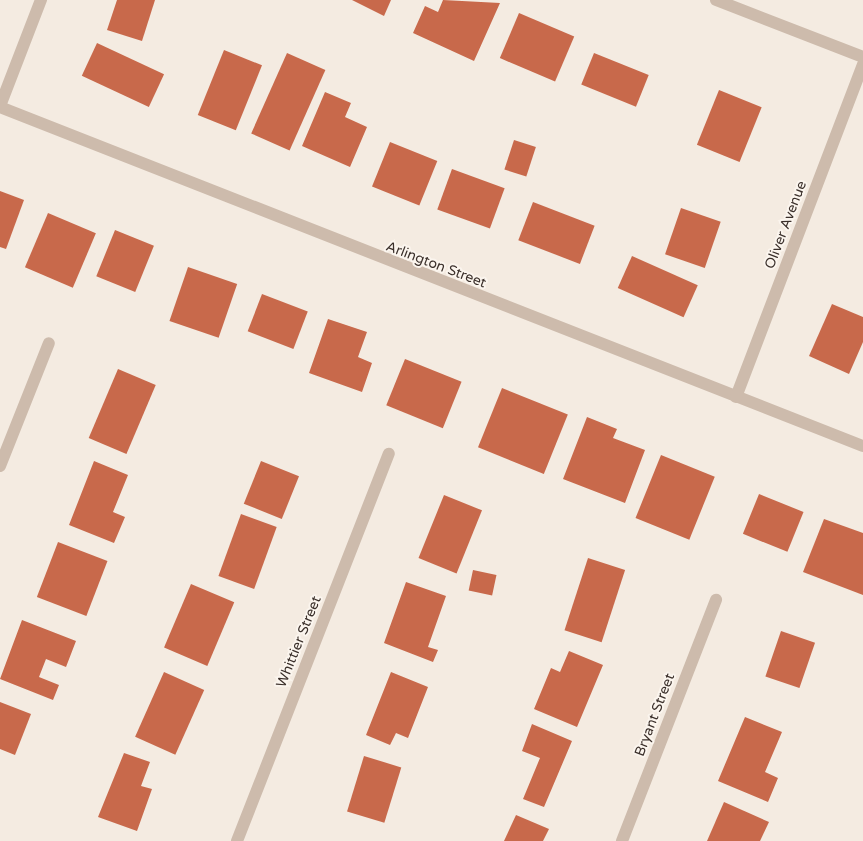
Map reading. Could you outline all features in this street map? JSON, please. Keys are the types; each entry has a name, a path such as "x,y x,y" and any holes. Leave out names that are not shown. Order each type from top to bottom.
{"street":[{"path":"0,106 42,0"},
{"path":"716,0 863,57"},
{"name":"Oliver Avenue","path":"736,397 863,64"},
{"name":"Arlington Street","path":"0,106 863,446"},
{"path":"0,466 49,343"},
{"name":"Whittier Street","path":"237,841 389,454"},
{"name":"Bryant Street","path":"622,841 716,600"}],"building":[{"path":"117,0 155,0 142,41 107,30"},
{"path":"352,0 391,0 384,16"},
{"path":"443,0 500,3 474,61 413,33 425,6 438,12"},
{"path":"519,13 574,36 555,82 500,58"},
{"path":"97,43 164,74 149,107 82,76"},
{"path":"224,50 262,65 236,130 198,115"},
{"path":"287,53 325,70 290,150 251,133"},
{"path":"594,53 649,75 636,107 581,85"},
{"path":"719,90 762,107 740,162 697,145"},
{"path":"325,92 351,103 345,117 367,127 350,167 302,146"},
{"path":"514,140 536,147 526,177 504,169"},
{"path":"390,142 437,161 419,206 372,187"},
{"path":"452,169 505,188 490,229 437,209"},
{"path":"0,191 24,200 6,249 0,247"},
{"path":"533,202 595,226 580,264 518,240"},
{"path":"681,208 721,222 705,268 665,254"},
{"path":"48,213 96,233 73,288 25,267"},
{"path":"115,230 154,246 135,292 96,276"},
{"path":"632,256 698,285 684,317 618,288"},
{"path":"188,267 237,284 219,338 169,321"},
{"path":"262,294 308,312 293,349 248,331"},
{"path":"832,304 863,317 863,342 849,374 809,356"},
{"path":"328,319 367,332 358,357 372,363 362,392 309,373"},
{"path":"405,359 462,382 443,428 386,405"},
{"path":"118,369 156,385 126,454 89,438"},
{"path":"502,388 568,415 544,474 478,447"},
{"path":"587,417 617,429 613,438 645,450 625,503 563,479"},
{"path":"661,455 715,477 689,540 636,518"},
{"path":"94,461 128,475 113,512 125,517 114,543 69,525"},
{"path":"261,461 299,476 282,519 244,504"},
{"path":"759,494 804,512 787,552 743,534"},
{"path":"444,495 482,510 457,573 419,558"},
{"path":"241,514 277,527 254,589 218,576"},
{"path":"824,519 863,533 863,595 803,572"},
{"path":"58,542 107,561 86,616 37,597"},
{"path":"588,558 625,570 602,642 565,630"},
{"path":"473,570 496,575 492,596 469,591"},
{"path":"406,582 446,596 428,647 438,650 433,662 384,643"},
{"path":"191,584 234,602 207,666 164,648"},
{"path":"22,620 76,641 66,667 46,659 39,677 59,685 53,700 0,679"},
{"path":"781,631 815,643 799,688 765,676"},
{"path":"569,651 603,665 577,727 534,709 551,668 560,672"},
{"path":"164,672 204,690 175,755 135,737"},
{"path":"391,672 428,687 408,738 396,733 390,745 366,735"},
{"path":"0,702 31,714 15,755 0,749"},
{"path":"745,717 782,732 765,772 778,778 768,802 718,781"},
{"path":"532,724 572,741 544,807 523,799 540,758 522,751"},
{"path":"124,753 150,762 141,786 152,789 137,831 98,817"},
{"path":"364,756 401,767 384,823 347,811"},
{"path":"724,802 769,822 760,841 707,841"},
{"path":"516,815 549,829 543,841 504,841"}]}
